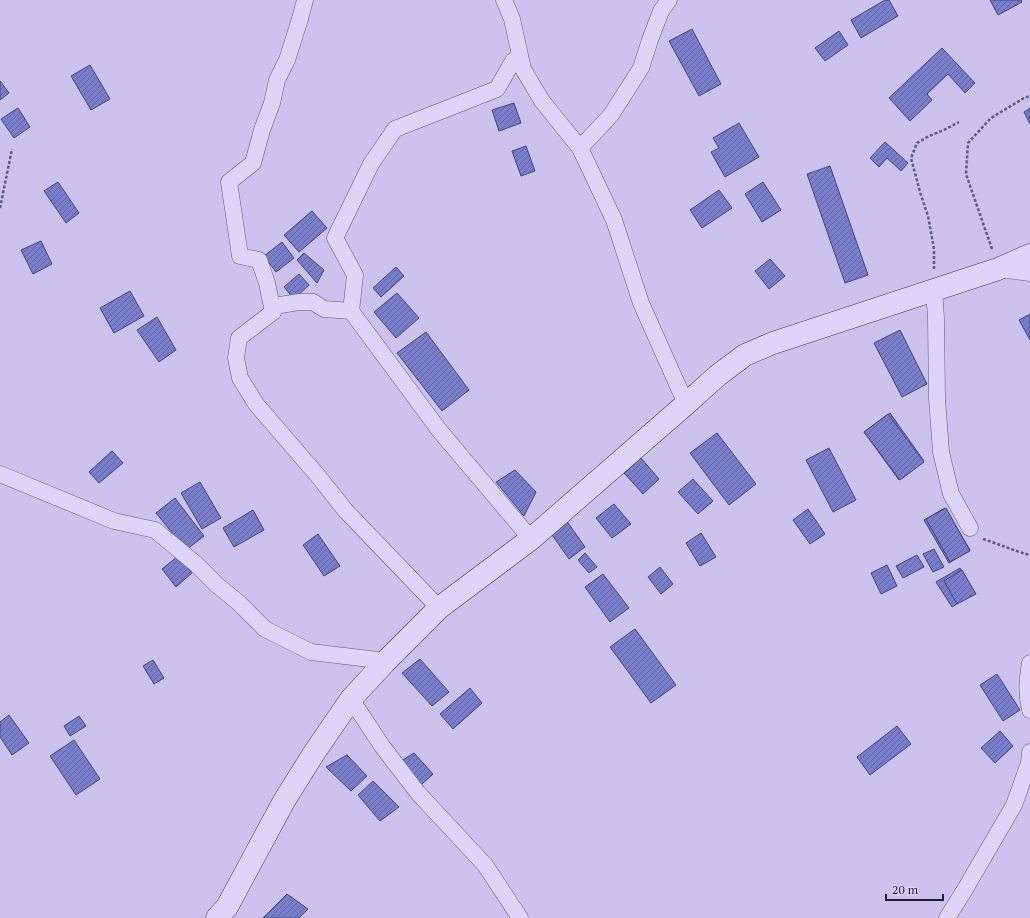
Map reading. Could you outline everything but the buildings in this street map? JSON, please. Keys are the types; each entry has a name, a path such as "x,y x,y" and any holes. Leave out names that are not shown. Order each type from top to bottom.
{"street":[{"path":"274,312 267,283 259,260 240,256 229,182 253,163 262,130 272,104 277,80 287,60 305,0"},
{"path":"504,0 512,19 523,69 542,101 580,148 614,220 641,303 686,404"},
{"path":"580,148 611,115 641,68 661,12 669,0"},
{"path":"513,61 497,89 395,129 371,164 336,238 355,275 351,311 439,430 531,538"},
{"path":"217,918 227,907 284,801 314,753 351,700 386,660 439,608 531,538 718,376 745,355 773,343 998,269 1030,255"},
{"path":"998,269 1030,273"},
{"path":"934,290 936,318 937,399 941,452 950,494 970,528"},
{"path":"274,312 274,306 299,302 313,302 324,309 351,311"},
{"path":"274,312 239,338 236,358 240,378 256,404 345,510 439,608"},
{"path":"0,474 114,521 155,530 196,564 265,629 311,652 386,660"},
{"path":"1030,664 1027,695 1030,710"},
{"path":"351,700 382,746 418,793 485,865 520,918"},
{"path":"947,918 968,885 1014,805 1029,763 1030,752"}],"path":[{"path":"998,269 966,174 968,143 991,118 1024,98 1030,96"},
{"path":"934,290 934,249 928,216 911,158 916,143 959,122"},
{"path":"0,208 12,149"},
{"path":"970,528 980,538 1030,555"}]}
